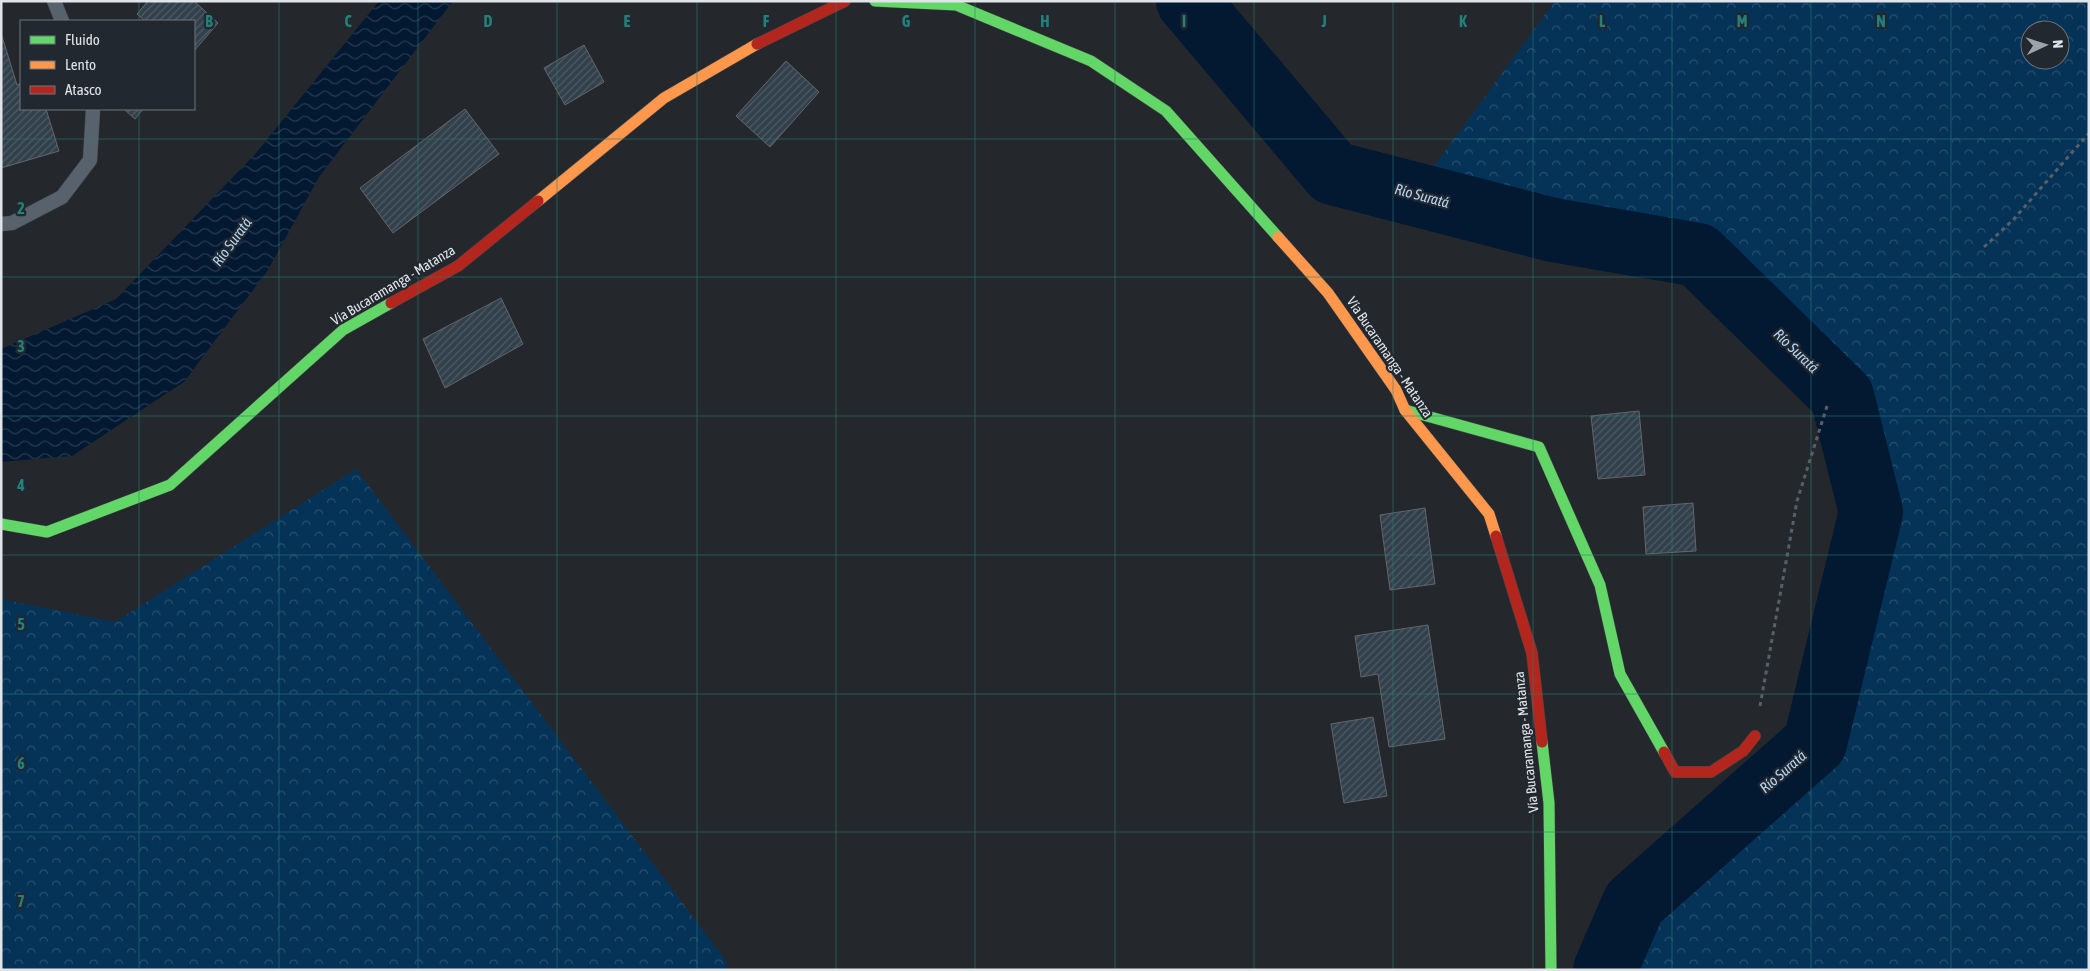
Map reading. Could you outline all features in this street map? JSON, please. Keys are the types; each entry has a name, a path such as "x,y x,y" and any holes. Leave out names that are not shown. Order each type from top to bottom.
{"street":[{"name":"Vía Bucaramanga - Matanza","path":"1,524 47,532 170,485 343,330 458,266 664,98 758,44 845,1"},
{"name":"Vía Bucaramanga - Matanza","path":"875,1 956,5 1091,61 1166,111 1328,293 1396,390 1405,410 1489,514 1532,653 1549,803 1551,970"},
{"path":"1405,410 1539,447 1600,585 1620,674 1675,772 1711,772 1742,751 1754,736"}],"lane":[{"path":"54,1 62,20"},
{"path":"1,224 12,223 62,197 90,160 93,110"}],"path":[{"path":"1984,247 2013,220 2089,133"},
{"path":"1754,736 1797,501 1828,403"}],"green space":[{"path":"1555,1 2089,1 2089,970 1605,970 1634,903 1815,743 1871,512 1843,396 1698,255 1553,230 1413,195"},
{"path":"356,469 727,962 726,970 1,970 1,599 115,622"}],"water":[{"path":"379,1 453,1 319,177 268,270 184,382 72,456 1,462 1,349 116,299 256,153"}],"building":[{"path":"148,1 194,1 218,23 195,50 195,20 144,20 137,14"},
{"path":"1,33 17,85 20,84 20,110 46,110 59,151 1,168"},
{"path":"584,45 604,82 565,105 544,68"},
{"path":"786,61 819,92 770,147 736,116"},
{"path":"465,109 499,154 393,233 360,188"},
{"path":"125,110 142,110 135,119"},
{"path":"501,298 523,344 445,388 423,339"},
{"path":"1639,411 1645,475 1598,479 1591,416"},
{"path":"1693,503 1696,551 1646,554 1643,507"},
{"path":"1425,508 1435,584 1390,590 1380,515"},
{"path":"1428,625 1445,739 1389,747 1378,674 1361,677 1355,636"},
{"path":"1373,717 1387,796 1344,803 1331,724"}],"waterway":[{"name":"Río Suratá","path":"1188,1 1333,173 1553,230 1698,255 1842,396 1871,512 1815,743 1634,903 1605,970"}],"traffic: fast":[{"path":"875,1 956,5 1091,61 1166,111 1278,237"},
{"path":"1,524 47,532 170,485 343,330 391,303"},
{"path":"1405,410 1539,447 1600,585 1620,674 1664,752"},
{"path":"1542,742 1549,803 1551,970"}],"traffic: slow":[{"path":"538,201 664,98 757,44"},
{"path":"1278,237 1328,293 1396,390 1405,410 1489,514 1496,536"}],"traffic: jam":[{"path":"757,44 845,1"},
{"path":"391,303 458,266 538,201"},
{"path":"1496,536 1532,653 1542,742"},
{"path":"1664,752 1675,772 1711,772 1743,751 1755,736"}]}
